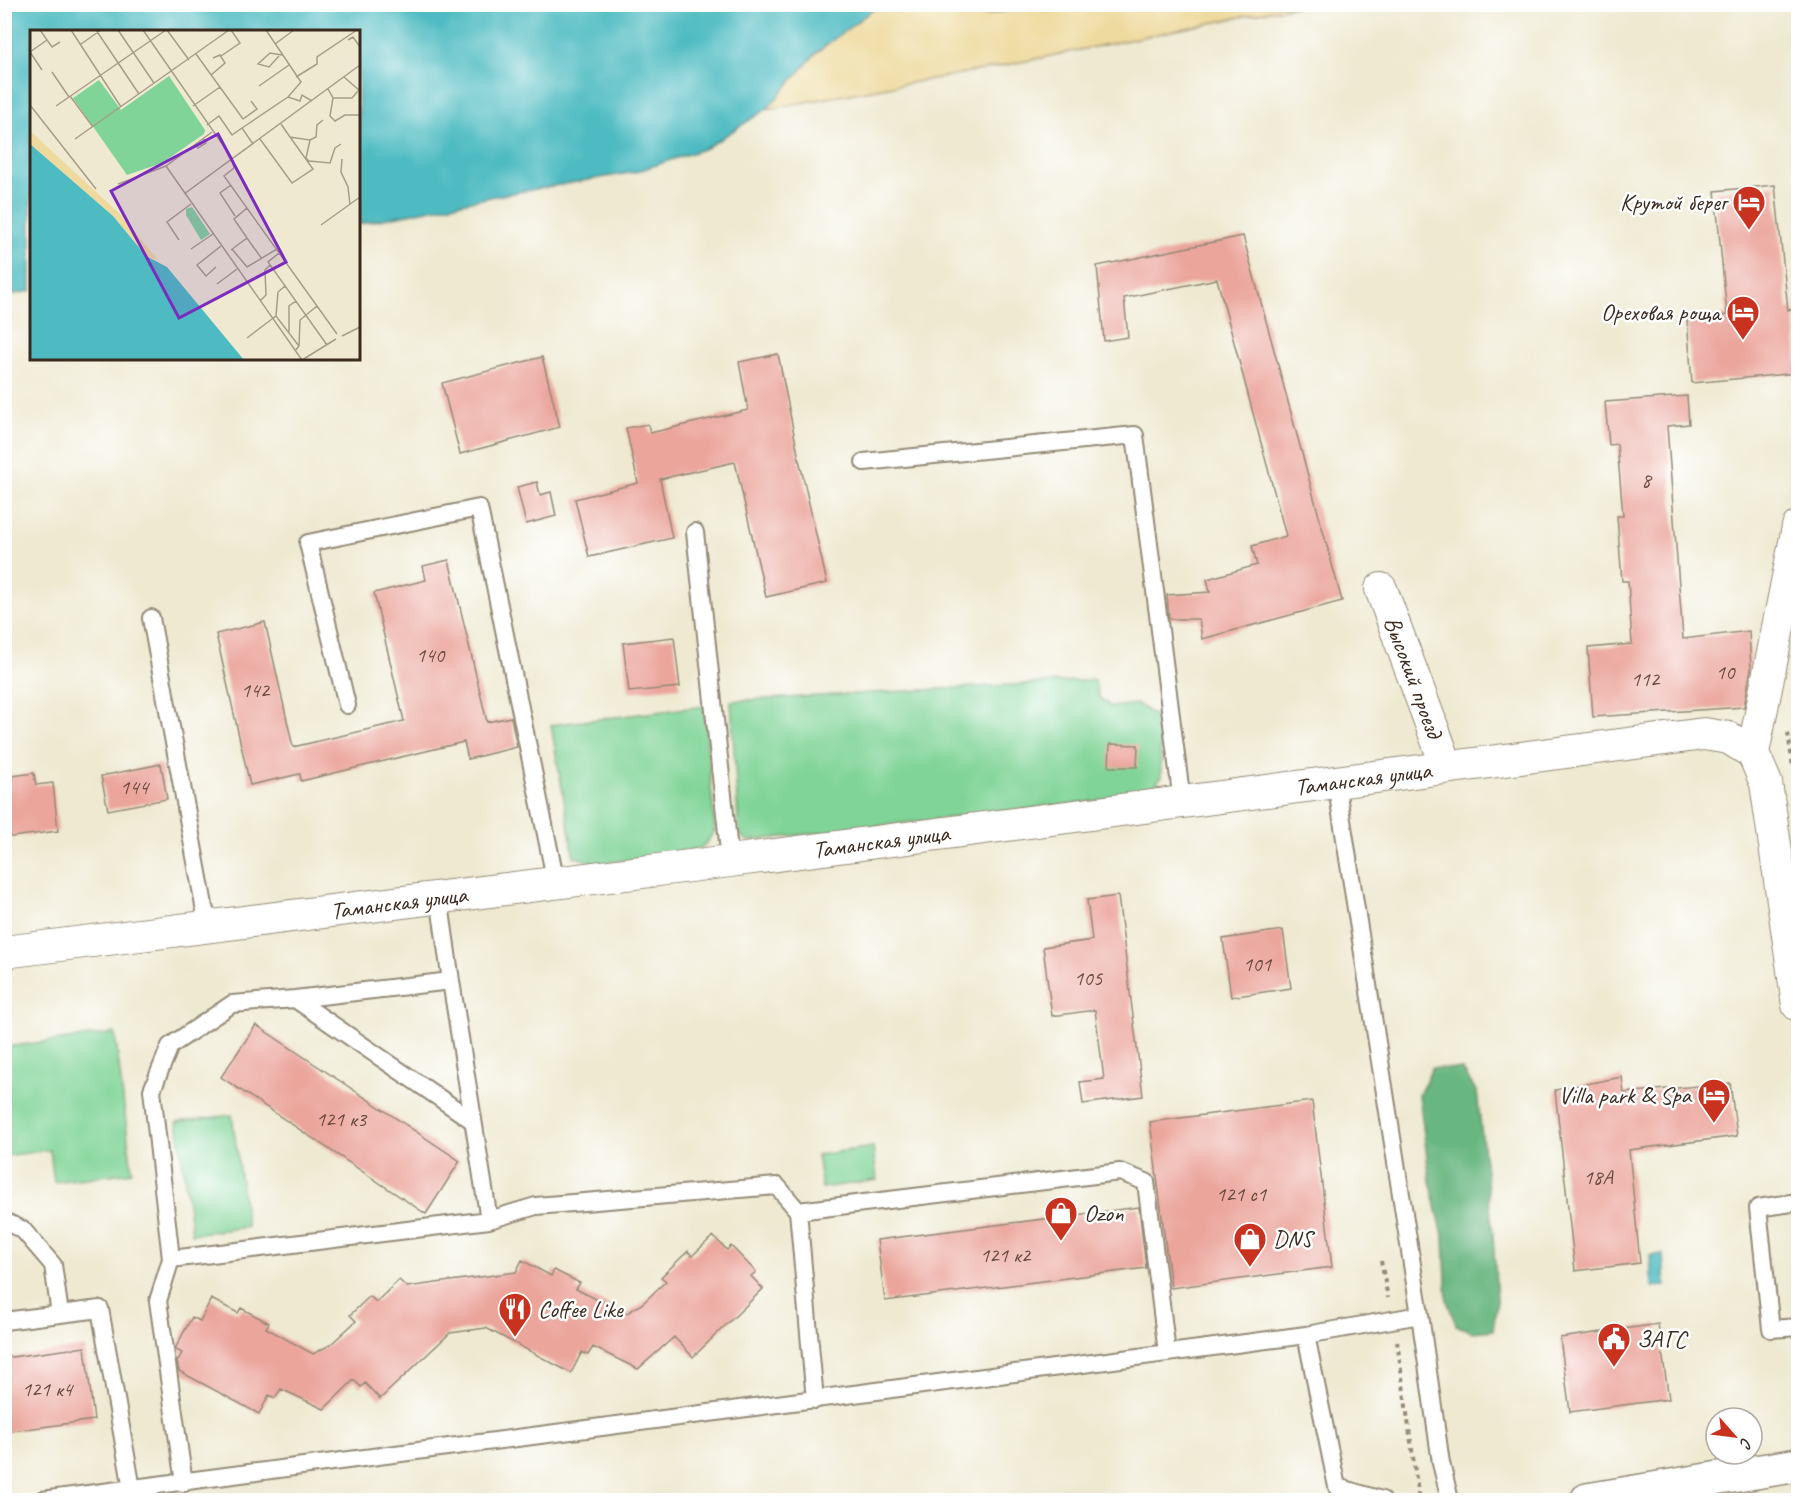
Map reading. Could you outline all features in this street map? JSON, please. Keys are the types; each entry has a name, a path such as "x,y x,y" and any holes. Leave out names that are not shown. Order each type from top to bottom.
{"street":[{"path":"1798,527 1754,753 1766,783 1798,1005"},
{"name":"Высокий проезд","path":"1381,589 1447,767"},
{"name":"Таманская улица","path":"4,952 730,861 1704,734 1729,738 1754,753"},
{"path":"1587,1500 1798,1465"}],"lane":[{"path":"864,462 1135,435 1182,802"},
{"path":"347,705 308,543 479,508 556,883"},
{"path":"695,532 730,861"},
{"path":"151,618 208,927"},
{"path":"1336,782 1442,1463 1450,1500"},
{"path":"439,897 489,1220"},
{"path":"184,1483 158,1301 171,1259 152,1090 170,1046 232,1004 451,981"},
{"path":"295,999 473,1121"},
{"path":"798,1211 1120,1172 1146,1182 1167,1353"},
{"path":"171,1259 489,1220 536,1206 777,1186 798,1211 815,1400"},
{"path":"1798,1202 1758,1208 1771,1329 1798,1327"},
{"path":"4,1221 23,1230 53,1265 60,1314"},
{"path":"4,1321 100,1309 132,1489"},
{"path":"42,1500 1306,1335 1420,1315"},
{"path":"1306,1335 1336,1487 1382,1500"}],"path":[{"path":"1786,723 1795,778"},
{"path":"1381,1261 1401,1360 1419,1500"}],"green space":[{"path":"1094,680 1099,697 1111,707 1137,704 1160,719 1161,777 1147,795 748,841 739,834 731,701"},
{"path":"704,706 715,831 702,848 599,864 574,857 551,725"},
{"path":"115,1033 132,1172 54,1182 50,1150 5,1156 5,1047"},
{"path":"1432,1068 1462,1069 1477,1092 1493,1234 1497,1301 1493,1330 1472,1332 1456,1325 1447,1300 1444,1239 1430,1181 1419,1095"},
{"path":"232,1115 247,1227 192,1234 177,1122"},
{"path":"873,1147 877,1180 822,1188 817,1155"}],"sand":[{"path":"1031,4 1299,5 987,69 767,109 817,52 879,5 991,14"}],"water":[{"path":"5,4 879,4 817,52 767,109 706,148 635,172 495,196 360,224 360,30 30,30 30,291 5,296"},
{"path":"890,5 1031,5 991,14"},
{"path":"1663,1254 1665,1286 1652,1287 1650,1255"}],"building":[{"path":"1775,185 1788,310 1794,309 1798,373 1692,383 1687,319 1727,315 1715,191"},
{"path":"1243,236 1342,601 1202,639 1199,619 1169,619 1167,595 1210,592 1207,579 1257,565 1252,546 1286,536 1217,279 1124,298 1128,337 1104,341 1097,266"},
{"path":"778,354 827,583 766,597 735,462 660,479 672,538 589,557 575,499 638,483 626,428 648,424 650,433 748,410 739,362"},
{"path":"542,357 560,427 460,454 442,383"},
{"path":"1687,396 1689,424 1667,426 1683,639 1749,631 1751,669 1744,707 1593,717 1588,648 1632,644 1628,581 1622,581 1617,516 1623,516 1617,444 1609,445 1605,402"},
{"path":"537,482 540,495 551,492 556,516 526,524 517,487"},
{"path":"449,560 487,722 511,717 517,747 468,759 464,742 301,781 300,774 250,785 216,634 265,622 293,747 404,721 374,593 426,580 423,566"},
{"path":"674,637 680,687 629,692 623,643"},
{"path":"1110,744 1138,745 1137,767 1109,767"},
{"path":"161,764 167,799 108,810 101,776"},
{"path":"34,773 36,785 53,783 58,831 4,838 4,777"},
{"path":"1118,896 1143,1096 1083,1104 1080,1082 1104,1079 1095,1010 1052,1016 1043,947 1092,940 1087,900"},
{"path":"1283,930 1291,988 1231,997 1223,939"},
{"path":"256,1025 460,1161 426,1214 221,1077"},
{"path":"1622,1077 1624,1093 1730,1083 1737,1136 1629,1150 1640,1263 1575,1271 1555,1090"},
{"path":"1312,1101 1332,1267 1171,1288 1150,1122"},
{"path":"1139,1207 1146,1268 885,1301 877,1240"},
{"path":"713,1236 727,1250 731,1246 756,1272 751,1276 763,1289 693,1357 674,1337 638,1369 593,1347 588,1355 582,1352 571,1373 486,1328 450,1333 380,1399 365,1383 361,1387 354,1380 324,1409 281,1389 275,1398 269,1395 259,1414 179,1371 177,1362 182,1353 175,1349 192,1317 200,1321 211,1299 238,1313 241,1308 269,1323 266,1328 313,1354 330,1345 356,1321 350,1315 370,1296 376,1302 399,1280 407,1287 516,1272 522,1260 551,1276 554,1270 580,1283 576,1289 626,1314 643,1303 666,1281 661,1277 688,1251 692,1256"},
{"name":"ЗАГС","path":"1658,1324 1669,1399 1570,1412 1560,1338"},
{"path":"85,1347 94,1420 4,1432 4,1358"}],"place":[{"name":"Крутой берег","path":"1749,231"},
{"name":"Ореховая роща","path":"1743,341"},
{"name":"Villa park & Spa","path":"1714,1124"},
{"name":"Ozon","path":"1061,1242"},
{"name":"DNS","path":"1250,1268"},
{"name":"Coffee Like","path":"515,1338"},
{"name":"ЗАГС","path":"1614,1368"}]}
